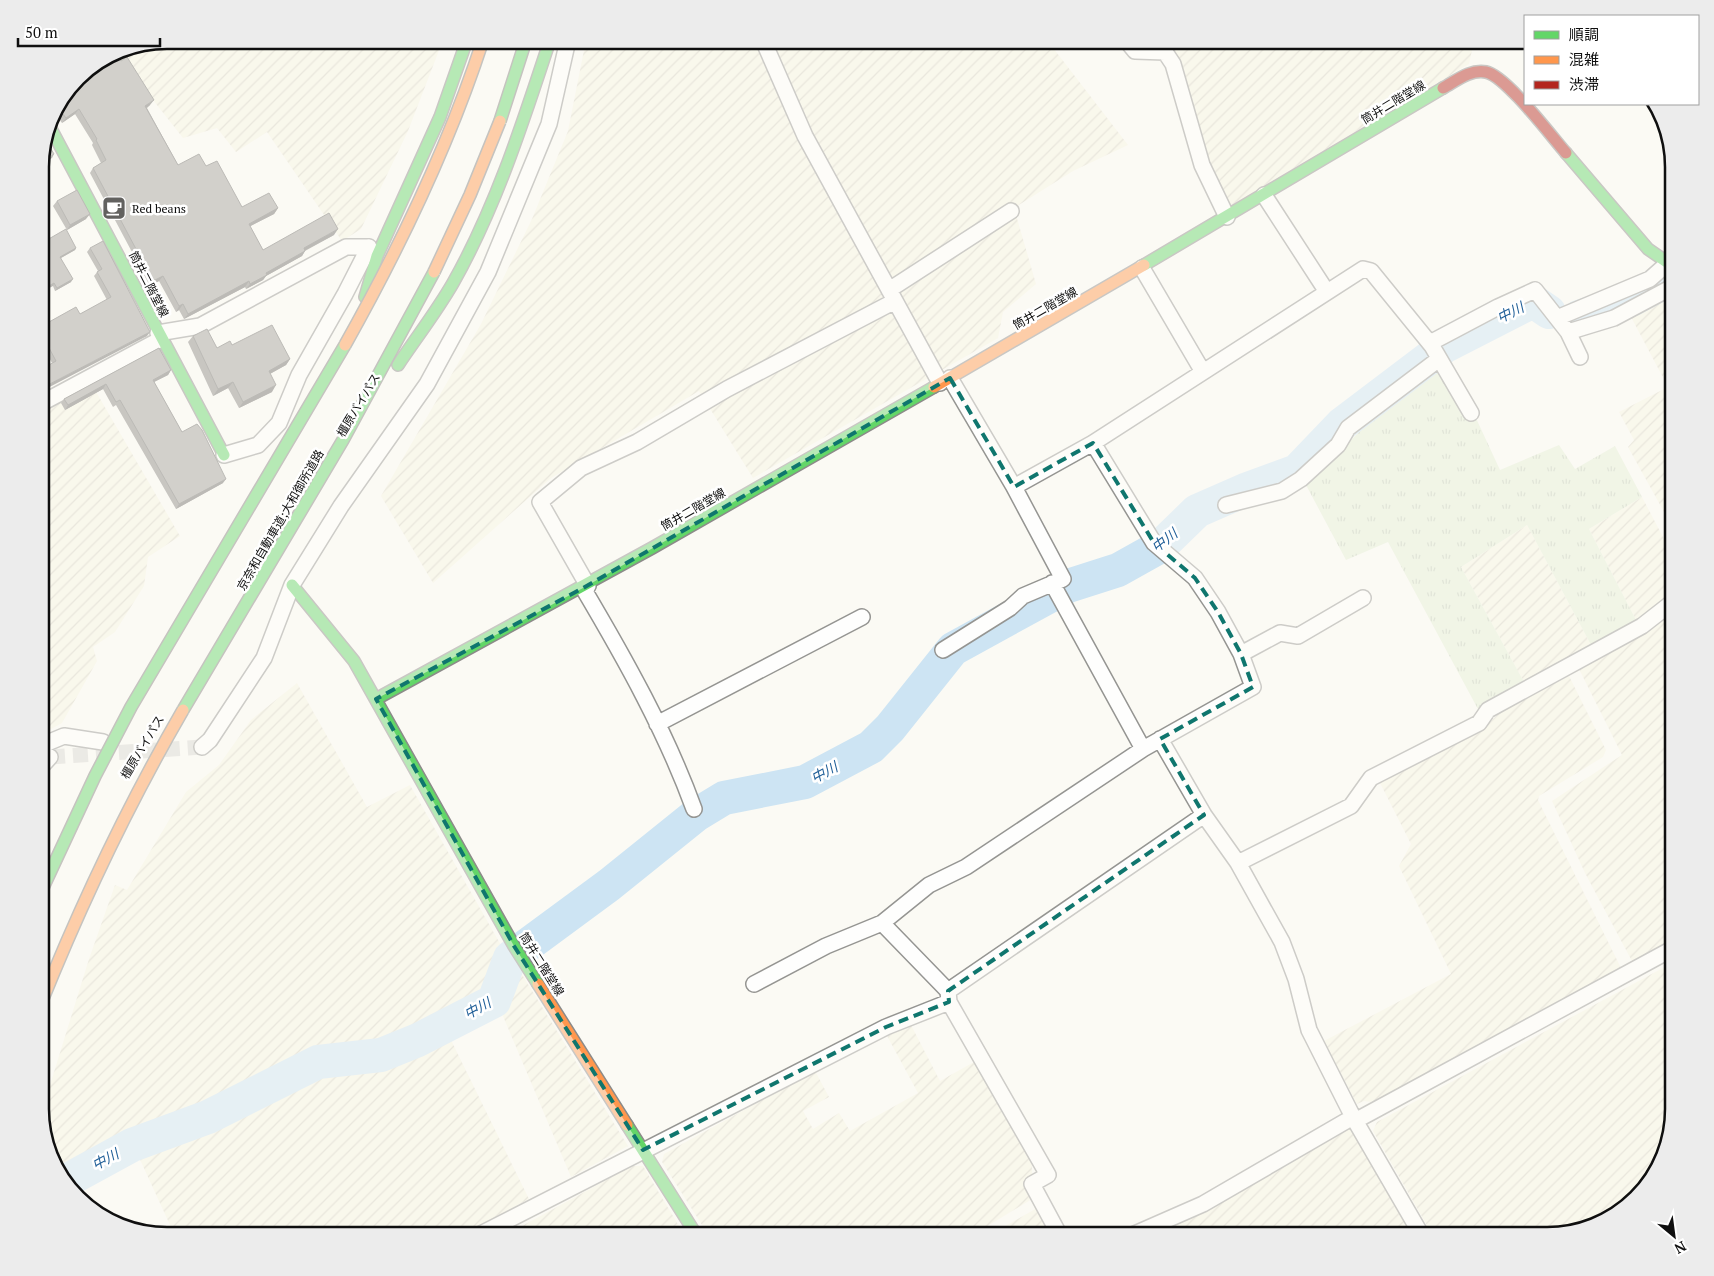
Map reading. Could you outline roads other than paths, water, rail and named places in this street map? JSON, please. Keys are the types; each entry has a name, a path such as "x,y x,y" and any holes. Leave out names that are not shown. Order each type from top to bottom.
{"main road":[{"path":"49,847 103,742 346,358 377,256 440,117 464,49"},
{"path":"49,874 75,816 131,707 344,348 392,263 438,167 480,49"},
{"name":"京奈和自動車道;大和御所道路","path":"49,984 75,920 117,830 167,738 386,365 433,276 479,175 515,81 524,49"},
{"name":"橿原バイパス","path":"73,899 102,840 172,723 279,564 407,350 453,283 488,210 519,136 547,49"},
{"name":"筒井二階堂線","path":"376,699 585,587 945,381 1142,268 1467,74 1486,72 1504,82 1648,249 1665,261"},
{"name":"筒井二階堂線","path":"54,134 94,205 160,336 224,454"},
{"name":"筒井二階堂線","path":"292,586 354,661 514,946 691,1227"},
{"path":"49,955 58,933"}],"street":[{"path":"224,454 258,445 279,423 299,375 408,172 440,94 452,49"},
{"path":"202,747 210,740 264,658 292,586 341,506 427,384 488,272 549,124 566,49"},
{"path":"767,49 805,136 892,295 1014,487 1062,579 1023,596 1010,608 944,650"},
{"path":"1133,49 1135,51 1165,52 1173,64 1202,165 1227,217"},
{"path":"1264,194 1327,292"},
{"path":"694,809 684,781 632,672 540,502 581,468 637,442 892,295 1011,211"},
{"path":"49,399 160,336 200,326 346,247 369,247"},
{"path":"1142,268 1203,372"},
{"path":"1014,487 1093,443 1363,269 1371,271 1431,344 1470,413"},
{"path":"1558,318 1650,279 1665,269"},
{"path":"1431,344 1498,306 1535,290 1568,332 1580,357"},
{"path":"1568,332 1614,318 1665,291"},
{"path":"1226,505 1282,491 1301,479 1338,445 1348,428 1439,359"},
{"path":"754,984 826,946 882,923 929,885 966,867 1142,748 1253,687 1241,654 1218,612 1195,578 1159,548 1093,443"},
{"path":"1052,583 1142,748"},
{"path":"1241,654 1280,632 1298,636 1363,598"},
{"path":"1238,863 1351,806 1371,778 1479,723 1488,710 1642,626 1665,608"},
{"path":"656,724 862,617"},
{"path":"49,752 64,736 103,742"},
{"path":"1160,739 1204,815 1238,863 1282,942 1296,979 1309,1030 1354,1119 1417,1227"},
{"path":"494,1227 948,996 1204,815"},
{"path":"882,923 948,996 1048,1176 1032,1184 1055,1227"},
{"path":"1151,1227 1203,1204 1354,1119 1665,953"}],"waterway":[{"name":"中川","path":"1579,317 1633,299 1665,282"},
{"name":"中川","path":"71,1178 132,1145 208,1117 318,1062 381,1055 418,1040 494,1001 510,958 609,885 696,815 724,798 805,782 871,747 890,728 953,649 1068,586 1118,570 1161,546 1197,511 1245,490 1297,471 1342,424 1445,346 1533,301 1549,312"}],"tunnel":[{"path":"50,757 202,747"}],"place":[{"name":"Red beans","path":"114,208"}]}
